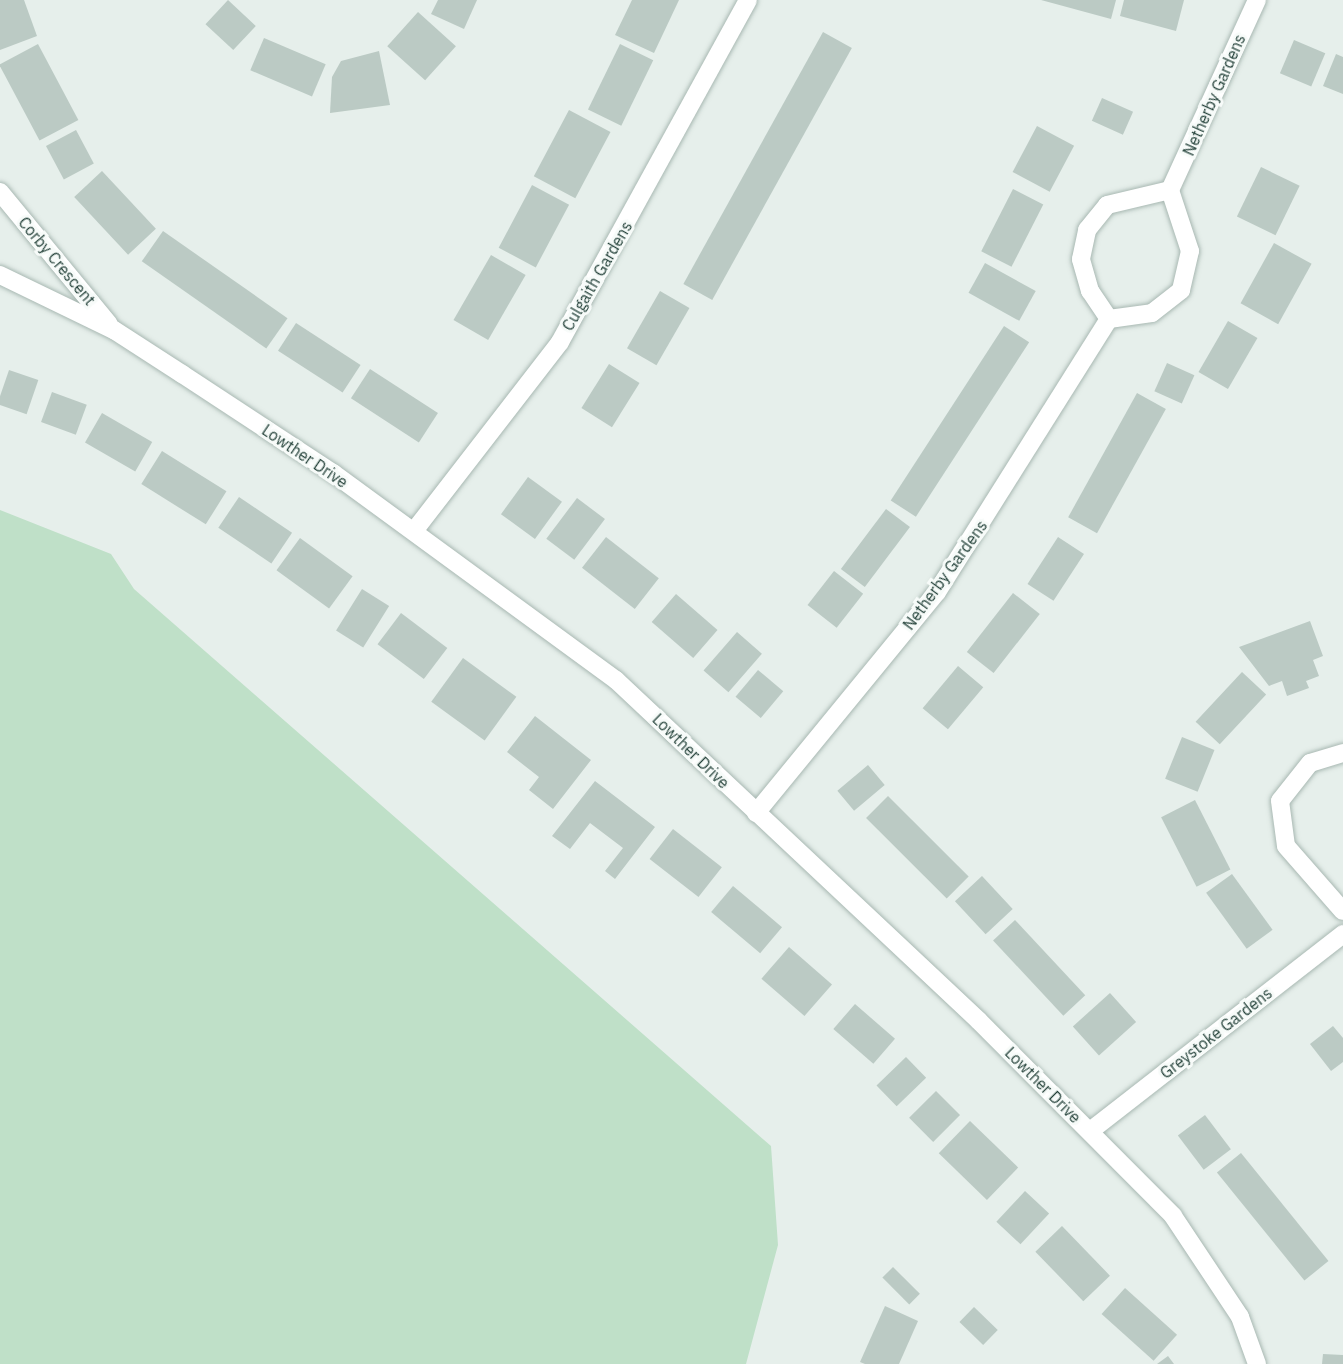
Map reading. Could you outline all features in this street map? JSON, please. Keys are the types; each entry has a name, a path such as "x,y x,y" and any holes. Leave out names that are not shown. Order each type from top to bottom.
{"street":[{"name":"Culgaith Gardens","path":"414,531 560,342 748,0"},
{"name":"Netherby Gardens","path":"1170,190 1257,0"},
{"path":"1170,190 1190,251 1181,290 1152,313 1108,319 1090,291 1081,259 1087,230 1107,205 1170,190"},
{"name":"Corby Crescent","path":"0,192 114,330"},
{"name":"Lowther Drive","path":"0,275 114,330 414,531 616,680 1090,1131 1173,1216 1240,1317 1257,1364"},
{"name":"Netherby Gardens","path":"756,813 937,592 1108,319"},
{"path":"1343,753 1310,764 1280,801 1286,846 1343,910"},
{"name":"Greystoke Gardens","path":"1090,1131 1343,934"}],"green space":[{"path":"0,510 111,554 134,589 771,1146 778,1245 746,1364 0,1364"}],"building":[{"path":"0,0 24,0 37,36 0,50"},
{"path":"228,0 256,26 233,50 205,24"},
{"path":"438,0 477,0 464,29 431,14"},
{"path":"632,0 679,0 654,53 615,35"},
{"path":"1041,0 1116,0 1111,19"},
{"path":"1124,0 1184,0 1176,31 1120,16"},
{"path":"418,12 456,46 425,80 387,46"},
{"path":"823,32 852,48 712,300 683,284"},
{"path":"264,38 326,64 312,96 250,70"},
{"path":"1294,40 1325,53 1311,86 1280,73"},
{"path":"38,44 78,120 40,141 0,66"},
{"path":"620,44 653,60 621,126 588,110"},
{"path":"379,51 390,105 330,113 332,77 341,61"},
{"path":"1336,54 1343,57 1343,94 1323,86"},
{"path":"1102,98 1133,112 1123,135 1092,121"},
{"path":"569,110 610,132 575,198 534,176"},
{"path":"1037,126 1074,146 1050,192 1013,172"},
{"path":"76,130 94,164 64,180 46,146"},
{"path":"1261,167 1300,186 1276,235 1237,216"},
{"path":"102,171 156,229 128,255 74,197"},
{"path":"532,185 569,205 536,267 499,248"},
{"path":"1013,189 1043,204 1012,267 981,251"},
{"path":"163,231 288,318 266,348 142,261"},
{"path":"1274,243 1312,264 1278,324 1241,303"},
{"path":"491,255 526,275 488,340 454,320"},
{"path":"985,263 1036,291 1019,321 969,293"},
{"path":"660,291 689,308 656,365 627,348"},
{"path":"1228,321 1257,338 1228,389 1198,372"},
{"path":"296,323 361,365 343,393 278,351"},
{"path":"1004,326 1029,342 916,517 891,500"},
{"path":"1167,363 1194,375 1182,404 1154,391"},
{"path":"609,364 640,383 612,427 581,408"},
{"path":"370,369 438,413 419,442 351,398"},
{"path":"9,370 38,380 27,414 0,405 0,396"},
{"path":"52,392 87,405 76,435 41,422"},
{"path":"1137,393 1166,409 1097,533 1068,517"},
{"path":"102,413 152,442 135,471 85,442"},
{"path":"162,451 226,491 206,524 141,484"},
{"path":"528,477 562,502 535,539 501,514"},
{"path":"239,497 292,533 271,563 218,528"},
{"path":"577,498 605,519 574,560 546,539"},
{"path":"886,509 910,527 865,587 841,569"},
{"path":"606,537 659,578 635,609 582,568"},
{"path":"1058,537 1084,554 1053,601 1028,584"},
{"path":"300,538 353,576 329,609 276,570"},
{"path":"834,571 863,594 837,628 808,605"},
{"path":"362,589 389,606 363,648 336,631"},
{"path":"1013,593 1040,614 994,673 967,652"},
{"path":"676,594 718,630 693,658 652,622"},
{"path":"401,613 447,648 424,679 378,644"},
{"path":"1310,621 1323,656 1313,660 1319,676 1306,681 1309,688 1287,696 1282,681 1269,686 1239,647"},
{"path":"737,632 762,654 728,692 704,670"},
{"path":"463,658 516,697 485,740 431,702"},
{"path":"958,666 983,687 948,729 923,708"},
{"path":"758,670 783,691 761,718 736,697"},
{"path":"1242,672 1266,695 1220,744 1196,722"},
{"path":"535,716 591,760 553,809 529,790 539,777 507,752"},
{"path":"1182,737 1214,750 1198,792 1165,779"},
{"path":"868,765 885,785 854,811 837,791"},
{"path":"595,781 655,827 615,879 605,871 623,848 590,823 570,849 552,836"},
{"path":"888,796 969,877 947,899 866,818"},
{"path":"1195,800 1230,869 1197,887 1161,817"},
{"path":"673,829 722,867 698,897 650,859"},
{"path":"1232,874 1273,930 1247,949 1206,893"},
{"path":"982,876 1013,909 986,934 955,901"},
{"path":"733,886 782,927 760,953 711,912"},
{"path":"1015,920 1085,995 1063,1016 993,940"},
{"path":"789,947 832,984 804,1016 761,979"},
{"path":"1110,993 1136,1022 1099,1055 1073,1026"},
{"path":"855,1004 895,1039 873,1064 833,1029"},
{"path":"1333,1026 1343,1038 1343,1062 1331,1071 1310,1044"},
{"path":"906,1057 926,1078 897,1106 877,1085"},
{"path":"936,1091 960,1115 933,1142 909,1118"},
{"path":"1205,1115 1231,1149 1204,1170 1178,1135"},
{"path":"970,1121 1018,1168 987,1200 939,1153"},
{"path":"1241,1153 1328,1261 1304,1281 1217,1173"},
{"path":"1025,1191 1049,1214 1020,1244 996,1222"},
{"path":"1062,1226 1110,1276 1083,1301 1035,1252"},
{"path":"893,1267 920,1294 909,1304 882,1278"},
{"path":"1125,1288 1177,1335 1154,1361 1102,1314"},
{"path":"885,1306 918,1321 899,1364 865,1364 860,1362"},
{"path":"974,1307 998,1330 983,1345 959,1322"},
{"path":"1323,1354 1343,1355 1343,1364 1322,1364"},
{"path":"1168,1356 1174,1364 1157,1364"}]}
